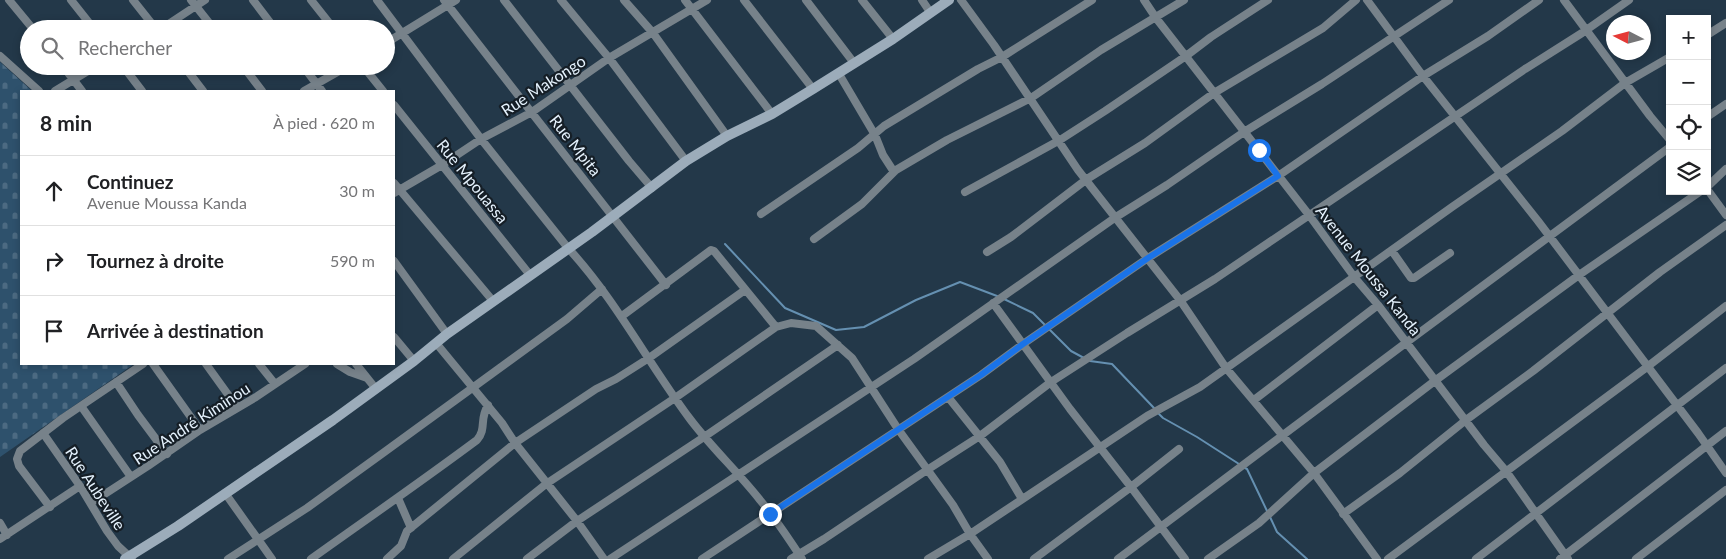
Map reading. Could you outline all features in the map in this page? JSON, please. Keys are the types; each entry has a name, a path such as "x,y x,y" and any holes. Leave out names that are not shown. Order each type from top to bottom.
{"street":[{"path":"9,0 26,20"},
{"path":"71,0 87,20"},
{"path":"133,0 149,20"},
{"path":"172,20 194,3 205,0"},
{"path":"253,0 268,20"},
{"path":"311,0 327,20"},
{"path":"377,0 393,20"},
{"path":"395,38 446,3 456,0"},
{"path":"504,0 652,188"},
{"path":"561,0 609,58 686,161"},
{"path":"624,0 652,33 727,136"},
{"path":"685,0 772,114"},
{"name":"Rue Makongo","path":"396,188 442,165 482,139 532,112 609,58 707,0"},
{"path":"744,0 814,89"},
{"path":"806,0 854,63"},
{"path":"862,0 893,38"},
{"path":"922,0 930,12"},
{"path":"129,558 376,389 447,334 652,188 686,161 727,136 772,114 814,89 949,0"},
{"path":"961,0 1060,140 1078,170 1087,179 1180,300 1226,368 1284,435 1377,559"},
{"path":"761,214 803,187 875,135 884,126 1092,0"},
{"name":"Avenue Moussa Kanda","path":"1144,0 1309,215 1354,278 1378,305 1506,471 1536,513 1564,558"},
{"path":"814,238 862,204 894,172 947,140 1031,98 1101,50 1184,0"},
{"path":"965,192 1060,140 1186,56 1210,37 1268,0"},
{"path":"988,252 1011,237 1087,179 1145,143 1214,93 1323,28 1356,0"},
{"path":"1367,0 1423,76 1550,237 1726,473"},
{"path":"610,559 914,359 1116,217 1448,0"},
{"path":"702,559 981,375 1148,258 1278,176 1423,76 1488,36 1540,0"},
{"path":"1564,0 1666,135"},
{"path":"790,559 800,556 980,436 1051,382 1215,279 1630,0"},
{"path":"194,3 207,20"},
{"name":"Rue Mpita","path":"446,3 666,285"},
{"path":"395,23 482,139 602,289 622,316 675,398 704,437 770,514 800,556"},
{"path":"1711,33 1726,24"},
{"path":"0,56 20,74"},
{"path":"928,559 970,534 1147,416 1200,387 1562,132 1625,82 1666,59"},
{"path":"838,74 875,135 883,155 894,172"},
{"path":"21,75 38,90"},
{"path":"71,75 81,90"},
{"path":"57,90 81,75"},
{"path":"130,75 141,90"},
{"path":"191,75 202,90"},
{"path":"250,75 261,90"},
{"path":"310,75 320,88 337,75"},
{"path":"370,75 382,90"},
{"path":"1711,114 1726,104"},
{"name":"Rue Mpouassa","path":"395,105 530,275"},
{"path":"1118,559 1666,150"},
{"path":"1711,184 1726,169"},
{"path":"396,188 493,301"},
{"path":"1711,194 1726,215"},
{"path":"1208,559 1259,523 1314,473 1436,380 1578,275 1695,195"},
{"path":"1343,514 1400,473 1466,420 1533,372 1660,272 1726,225"},
{"path":"622,316 711,250 776,327"},
{"path":"1392,251 1411,278 1414,278 1450,253"},
{"path":"395,262 447,334"},
{"path":"228,559 314,502 567,319 602,289"},
{"path":"387,559 401,546 407,531 515,443 596,389 649,358 744,290"},
{"path":"993,303 1100,449 1131,487 1184,559"},
{"path":"1254,400 1378,305"},
{"path":"1388,559 1726,306"},
{"path":"453,559 546,484 675,398 776,327 791,323 816,326 852,358 898,430 953,505 970,534 988,559"},
{"path":"395,338 414,361"},
{"path":"436,343 488,405 604,559"},
{"path":"527,559 577,521 838,345"},
{"path":"50,507 19,466 17,459 20,451 142,365"},
{"path":"155,365 174,396 200,430"},
{"path":"207,365 237,407"},
{"path":"260,365 275,384"},
{"name":"Rue André Kiminou","path":"91,503 167,454 200,430 304,365"},
{"path":"339,365 350,372 367,378"},
{"path":"357,365 376,389"},
{"path":"1476,559 1726,368"},
{"path":"116,382 167,454"},
{"path":"948,397 1000,462 1022,499"},
{"path":"311,559 477,440 481,435 483,413 488,405"},
{"path":"81,406 131,477"},
{"path":"1564,558 1726,431"},
{"name":"Rue Aubeville","path":"43,433 80,486 113,539 129,558"},
{"path":"1034,559 1179,449"},
{"path":"0,523 4,537 80,486"},
{"path":"1636,559 1726,490"},
{"path":"225,493 272,559"},
{"path":"398,498 411,528"}],"green space":[{"path":"0,62 31,90 20,90 20,365 133,365 0,457"}],"waterway":[{"path":"725,244 785,308 836,330 864,327 916,300 960,282 997,296"},
{"path":"1004,299 1033,313 1046,326"},
{"path":"1049,329 1071,351 1084,358"},
{"path":"1090,361 1112,364 1154,408"},
{"path":"1159,414 1239,464"},
{"path":"1245,468 1268,513"},
{"path":"1270,517 1277,532 1307,559"}],"route":[{"path":"770,514 981,375 1148,258 1278,176 1259,150"}]}
